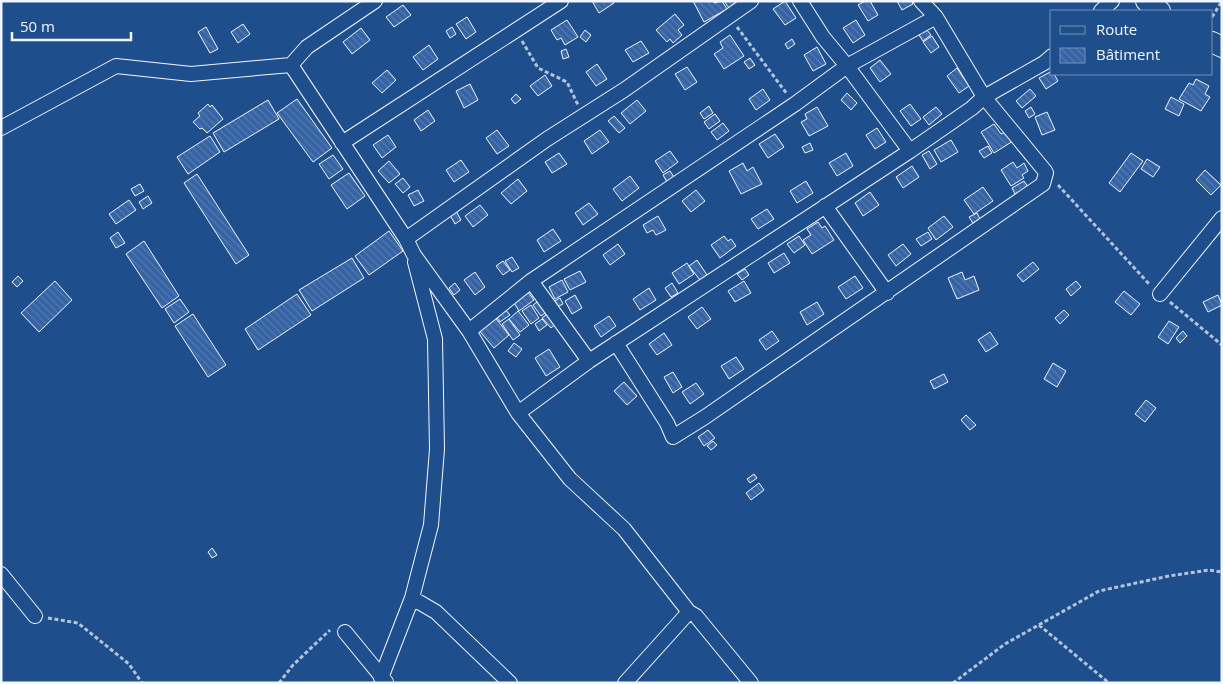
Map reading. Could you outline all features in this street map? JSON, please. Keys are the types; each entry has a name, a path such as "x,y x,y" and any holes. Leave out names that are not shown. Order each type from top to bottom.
{"street":[{"path":"1,128 116,66 191,74 291,65 306,47 374,1"},
{"path":"342,143 561,1"},
{"path":"406,239 585,113 624,90 751,1"},
{"path":"800,1 823,38 847,66 910,151"},
{"path":"616,343 674,437 887,293 1043,184 1046,173 984,97 936,17 921,1"},
{"path":"1102,10 1112,1"},
{"path":"1146,1 1159,10"},
{"path":"469,331 531,281 795,104 847,66 936,17"},
{"path":"518,413 589,361 910,151 972,108 984,97 1050,58"},
{"path":"291,65 406,239 414,255 469,331 518,413 570,479 624,529 689,612 696,616 751,683"},
{"path":"825,206 887,293"},
{"path":"1160,294 1222,218"},
{"path":"384,680 412,598 431,525 437,450 435,339 414,255"},
{"path":"531,281 589,361"},
{"path":"1,574 36,616"},
{"path":"412,598 436,612 510,683"},
{"path":"625,683 689,612"},
{"path":"345,632 384,680"}],"path":[{"path":"1213,15 1222,1"},
{"path":"729,16 795,104"},
{"path":"515,31 538,68 567,82 585,113"},
{"path":"1046,173 1147,283 1222,345"},
{"path":"953,683 1005,644 1099,591 1169,576 1209,570 1222,572"},
{"path":"36,616 78,623 129,664 142,683"},
{"path":"1039,625 1109,683"},
{"path":"278,683 293,665 331,630 345,632"}],"building":[{"path":"592,1 613,1 614,3 599,13"},
{"path":"693,1 714,1 714,3 722,1 727,9 704,22"},
{"path":"724,1 735,1 736,2 729,8"},
{"path":"785,1 796,18 785,25 773,9"},
{"path":"865,1 870,1 878,15 868,21 858,5"},
{"path":"897,1 912,1 913,4 902,10"},
{"path":"403,5 411,15 394,27 386,17"},
{"path":"675,14 684,25 678,30 682,35 673,43 670,39 667,42 656,30"},
{"path":"467,17 476,32 466,39 456,24"},
{"path":"567,20 578,37 565,45 561,38 557,40 551,30"},
{"path":"856,20 865,35 853,43 843,28"},
{"path":"243,24 250,34 238,43 231,32"},
{"path":"206,27 218,49 210,53 198,32"},
{"path":"452,27 456,34 450,38 446,31"},
{"path":"361,28 370,40 352,54 343,42"},
{"path":"926,29 931,35 923,41 919,35"},
{"path":"585,30 591,35 586,42 580,37"},
{"path":"730,35 744,56 724,69 714,54 723,48 720,42"},
{"path":"932,36 939,47 931,53 923,42"},
{"path":"792,39 795,44 788,49 785,44"},
{"path":"641,41 649,53 633,62 625,50"},
{"path":"429,45 438,59 423,70 413,57"},
{"path":"817,47 826,64 813,71 804,55"},
{"path":"566,49 569,57 563,59 561,51"},
{"path":"750,58 755,65 749,69 744,62"},
{"path":"880,60 891,74 880,82 870,68"},
{"path":"597,64 607,79 596,86 586,72"},
{"path":"687,67 697,82 685,90 675,74"},
{"path":"957,68 969,86 959,93 947,76"},
{"path":"387,70 396,80 382,93 372,83"},
{"path":"1050,72 1050,75 1055,75 1058,81 1046,89 1039,78"},
{"path":"545,75 552,86 538,96 530,86"},
{"path":"1196,79 1209,86 1205,94 1210,97 1201,111 1179,99 1189,83 1193,85"},
{"path":"470,84 478,100 464,108 456,91"},
{"path":"763,89 770,100 756,110 749,99"},
{"path":"1030,89 1036,96 1022,108 1016,101"},
{"path":"847,93 857,103 851,110 841,100"},
{"path":"516,94 521,99 515,104 511,99"},
{"path":"1171,97 1184,104 1179,116 1165,109"},
{"path":"297,99 332,148 313,162 277,113"},
{"path":"268,100 279,119 224,152 213,133"},
{"path":"637,100 646,111 630,124 621,113"},
{"path":"208,104 210,107 212,105 223,119 207,133 193,122 200,116 198,113"},
{"path":"910,104 921,119 911,126 900,111"},
{"path":"709,106 713,113 704,119 700,113"},
{"path":"817,107 828,126 809,136 801,122 807,119 805,114"},
{"path":"936,107 942,114 929,125 923,117"},
{"path":"1031,107 1035,114 1029,118 1025,111"},
{"path":"428,110 435,121 421,131 414,120"},
{"path":"1047,112 1055,130 1042,135 1035,117"},
{"path":"715,114 720,121 709,129 704,122"},
{"path":"614,116 625,128 619,133 608,121"},
{"path":"723,123 729,131 717,140 711,132"},
{"path":"994,124 1001,134 1007,131 1013,141 994,153 981,132"},
{"path":"877,128 886,142 875,149 866,135"},
{"path":"497,130 509,146 497,154 486,138"},
{"path":"600,130 609,142 592,154 584,141"},
{"path":"775,134 784,147 768,158 759,144"},
{"path":"388,135 396,147 382,158 373,145"},
{"path":"210,136 220,152 188,174 177,157"},
{"path":"951,140 958,152 941,162 934,150"},
{"path":"810,143 813,150 805,153 802,147"},
{"path":"988,146 992,153 984,158 979,151"},
{"path":"670,151 678,162 663,173 655,161"},
{"path":"929,151 937,164 930,169 922,155"},
{"path":"559,153 567,164 552,173 545,162"},
{"path":"846,153 853,166 837,176 829,163"},
{"path":"1131,153 1143,161 1120,192 1109,183"},
{"path":"333,155 343,169 329,179 319,164"},
{"path":"1147,159 1160,167 1153,177 1141,169"},
{"path":"461,160 469,172 454,182 446,170"},
{"path":"389,161 400,174 389,183 378,171"},
{"path":"1013,162 1017,168 1024,163 1028,171 1022,175 1024,178 1011,186 1001,170"},
{"path":"743,163 747,171 753,167 762,184 741,194 729,171"},
{"path":"912,166 919,177 903,188 896,177"},
{"path":"1205,170 1221,185 1211,195 1196,180"},
{"path":"670,171 674,177 667,182 663,175"},
{"path":"349,173 365,196 347,209 331,185"},
{"path":"197,174 249,255 236,264 184,183"},
{"path":"630,176 639,188 622,201 613,189"},
{"path":"403,178 410,187 403,193 395,184"},
{"path":"518,179 527,191 511,204 501,193"},
{"path":"806,181 813,193 797,203 790,191"},
{"path":"1024,181 1028,187 1015,194 1012,188"},
{"path":"140,184 144,191 135,196 131,189"},
{"path":"983,187 993,201 974,214 964,200"},
{"path":"418,190 424,201 414,206 408,195"},
{"path":"696,190 705,201 691,212 682,201"},
{"path":"870,192 879,205 863,216 855,203"},
{"path":"148,196 152,203 143,209 139,202"},
{"path":"129,200 136,210 116,224 109,214"},
{"path":"589,203 598,214 583,225 575,213"},
{"path":"480,205 488,215 473,227 465,216"},
{"path":"767,209 774,219 758,229 751,219"},
{"path":"456,211 461,220 455,224 450,215"},
{"path":"977,213 980,219 973,223 969,217"},
{"path":"658,216 666,230 656,235 653,230 647,233 643,225"},
{"path":"944,216 953,227 936,240 928,228"},
{"path":"818,222 822,228 825,226 834,240 812,254 803,240 811,235 807,229"},
{"path":"553,229 561,241 544,252 537,240"},
{"path":"389,231 403,251 369,275 355,256"},
{"path":"118,232 125,243 116,248 110,238"},
{"path":"928,232 932,239 921,246 916,239"},
{"path":"724,236 728,241 731,239 736,246 720,258 711,245"},
{"path":"799,236 805,245 794,253 787,244"},
{"path":"144,241 179,296 162,308 126,254"},
{"path":"618,244 625,254 610,265 603,255"},
{"path":"903,244 911,254 896,266 888,255"},
{"path":"784,253 790,263 774,273 768,263"},
{"path":"512,257 519,268 512,272 505,261"},
{"path":"352,258 364,278 312,311 299,290"},
{"path":"697,260 707,275 700,280 689,266"},
{"path":"503,261 510,270 503,275 496,266"},
{"path":"1033,262 1039,269 1023,282 1017,275"},
{"path":"687,263 694,274 679,284 672,273"},
{"path":"745,269 749,275 742,280 737,274"},
{"path":"580,271 586,282 570,290 564,279"},
{"path":"475,272 485,287 475,295 464,280"},
{"path":"962,272 965,280 974,276 979,290 957,299 948,278"},
{"path":"18,276 23,281 17,287 12,282"},
{"path":"855,276 863,288 846,299 838,287"},
{"path":"562,280 568,292 555,299 549,287"},
{"path":"55,281 72,300 39,332 21,313"},
{"path":"744,281 751,293 735,302 728,291"},
{"path":"1076,281 1081,287 1071,296 1066,289"},
{"path":"455,283 460,290 454,295 449,288"},
{"path":"672,283 678,293 671,297 665,288"},
{"path":"649,288 656,300 640,310 633,299"},
{"path":"527,291 534,300 519,311 513,301"},
{"path":"1124,291 1140,304 1131,315 1115,302"},
{"path":"297,294 311,315 258,350 245,329"},
{"path":"575,295 582,308 572,314 565,301"},
{"path":"1218,295 1222,305 1208,312 1203,302"},
{"path":"560,298 563,304 557,307 555,301"},
{"path":"180,299 189,312 174,323 165,309"},
{"path":"541,299 549,310 541,316 533,305"},
{"path":"817,302 824,314 807,325 800,312"},
{"path":"531,305 539,318 531,324 522,311"},
{"path":"702,307 711,319 697,329 688,317"},
{"path":"504,308 510,315 500,322 495,315"},
{"path":"1064,310 1069,315 1060,324 1055,318"},
{"path":"518,311 529,325 520,332 509,319"},
{"path":"550,312 558,322 551,328 542,318"},
{"path":"193,314 226,365 208,377 175,326"},
{"path":"493,315 509,335 494,348 477,328"},
{"path":"609,316 616,326 601,337 594,326"},
{"path":"509,319 520,335 513,340 502,324"},
{"path":"542,319 547,325 539,331 535,324"},
{"path":"1169,321 1179,327 1168,344 1158,337"},
{"path":"772,331 779,341 766,350 759,340"},
{"path":"1183,331 1187,336 1180,343 1176,338"},
{"path":"990,332 998,344 986,352 978,340"},
{"path":"664,333 672,345 657,355 649,344"},
{"path":"514,343 522,349 516,357 508,351"},
{"path":"549,349 560,367 546,376 535,358"},
{"path":"736,357 744,369 729,379 721,366"},
{"path":"1053,363 1066,371 1057,387 1044,379"},
{"path":"673,372 682,387 673,393 664,377"},
{"path":"944,374 948,382 934,389 930,381"},
{"path":"624,382 637,396 627,405 614,391"},
{"path":"696,383 704,394 690,404 682,392"},
{"path":"1146,400 1156,408 1145,422 1135,414"},
{"path":"966,415 976,425 970,430 961,420"},
{"path":"708,430 715,438 704,446 698,437"},
{"path":"713,441 717,445 711,450 707,446"},
{"path":"754,474 757,478 750,483 747,479"},
{"path":"759,483 764,490 751,500 746,493"},
{"path":"212,548 217,555 212,558 208,552"}]}
